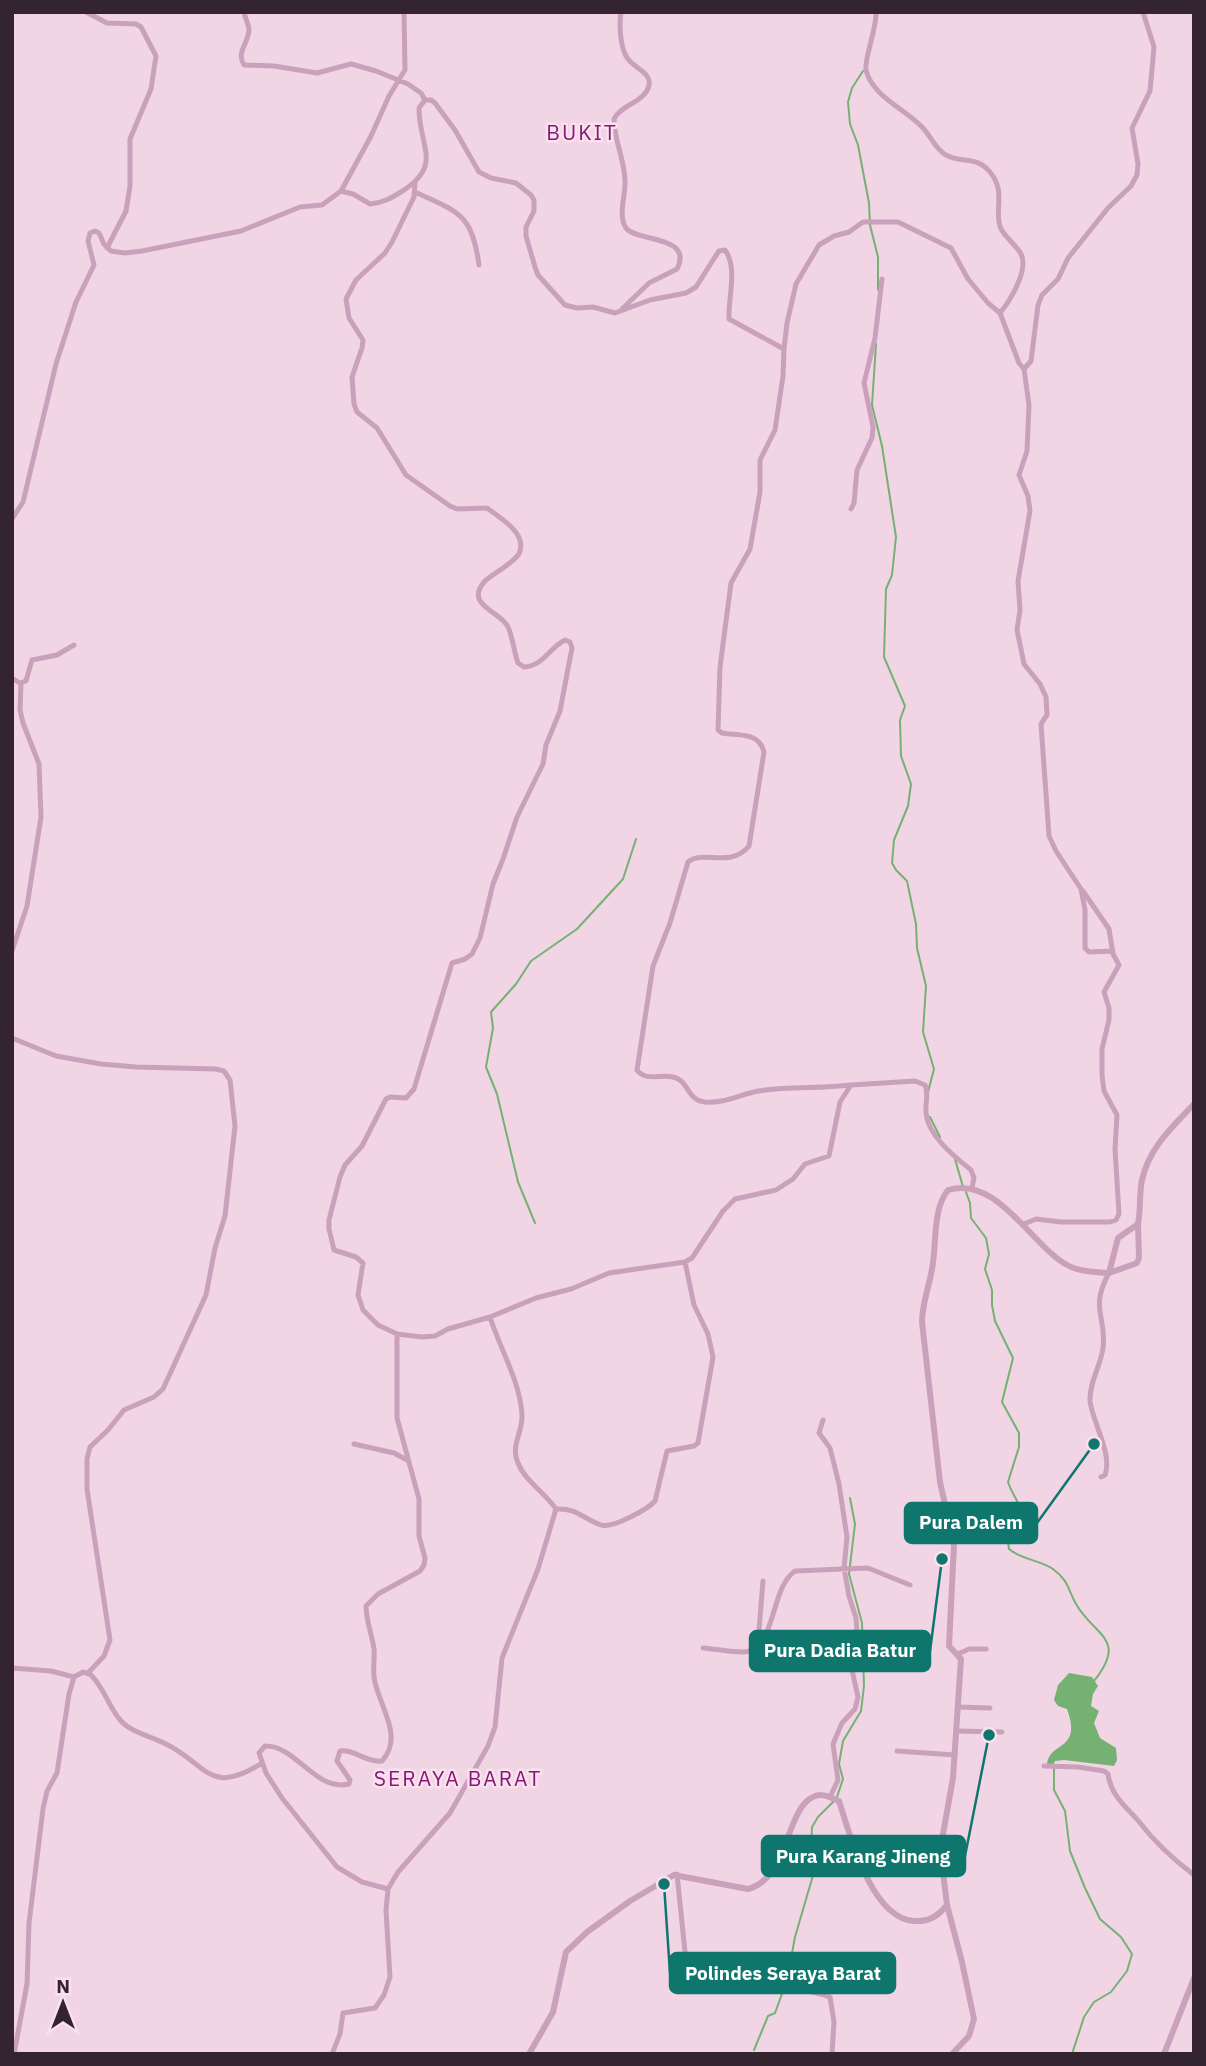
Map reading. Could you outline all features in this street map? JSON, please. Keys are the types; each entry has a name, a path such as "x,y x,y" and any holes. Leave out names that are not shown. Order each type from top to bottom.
{"street":[{"path":"86,12 107,23 136,24 141,27 156,56 151,89 130,139 130,186 126,211 107,248"},
{"path":"244,12 249,28 242,49 241,59 244,65 322,72 351,64 399,80 414,88 425,100"},
{"path":"12,519 23,502 65,335 76,302 94,265 90,233 99,233 107,248 125,253 142,251 236,232 300,206 323,205 341,191 371,136 388,96 406,66 404,12"},
{"path":"620,311 649,283 677,268 680,258 672,246 631,232 623,222 625,181 614,119 617,113 641,97 649,88 649,82 646,74 624,54 621,12"},
{"path":"876,12 876,26 866,65 866,72 872,82 890,102 920,125 943,154 981,164 989,170 997,184 1000,227 1023,261 1014,294 1000,313"},
{"path":"1024,369 1031,361 1038,305 1042,295 1058,279 1068,257 1108,208 1131,186 1137,175 1138,164 1132,128 1150,91 1154,47 1143,12"},
{"path":"341,191 353,194 370,204 379,204 415,183 426,165 419,106 425,100 431,100 455,130 479,172 491,178 516,183 531,195 534,211 526,227 526,236 535,267 538,275 565,305 577,309 593,307 610,313 686,293 696,287 719,251 725,250 730,262 732,284 730,319 784,349"},
{"path":"415,183 415,192 392,242 385,253 356,280 346,299 349,318 363,340 352,377 354,404 357,412 377,428 406,475 457,509 486,508 517,533 521,542 519,554 483,583 480,600 488,611 506,623 518,663 524,667 538,664 554,646 565,640 570,642 572,648 559,711 546,745 543,764 517,817 493,884 480,937 472,954 452,963 411,1094 406,1098 386,1099 362,1146 345,1165 335,1195 329,1230 334,1250 362,1261 358,1295 361,1306 378,1325 397,1334 430,1337 536,1298 570,1290 609,1273 685,1262 692,1258 717,1218 735,1199 776,1190 793,1179 805,1164 829,1156 840,1102 851,1085"},
{"path":"415,192 458,212 466,221 472,229 477,245 479,265"},
{"path":"972,1188 974,1178 971,1170 935,1135 929,1123 925,1085 915,1081 761,1091 706,1103 690,1096 683,1081 673,1077 649,1077 641,1075 637,1070 653,966 670,923 688,862 694,858 733,857 744,852 749,846 764,752 762,743 757,738 722,733 718,730 720,667 731,583 750,550 759,498 760,460 775,430 787,323 801,275 823,241 849,232 863,222 898,222 948,245 978,291 1000,313 1017,358 1024,369 1030,405 1027,446 1019,479 1028,496 1030,511 1018,581 1018,636 1024,664 1042,687 1046,697 1047,715 1041,724 1049,836 1055,851 1108,925 1118,968 1104,992 1109,1008 1109,1020 1101,1068 1104,1091 1117,1115 1115,1149 1118,1217 1110,1222 1036,1219 1024,1224"},
{"path":"851,509 857,470 872,438 873,428 864,383 875,338 882,279"},
{"path":"20,683 26,681 32,660 61,654 74,645"},
{"path":"12,678 20,683"},
{"path":"12,951 27,906 41,817 39,764 23,723 20,683"},
{"path":"1081,889 1085,910 1086,948 1089,952 1113,951"},
{"path":"12,1038 56,1056 101,1064 203,1067 224,1071 230,1080 235,1110 234,1145 225,1216 215,1248 206,1295 193,1327 161,1392 124,1410 89,1450 87,1489 110,1640 107,1650 88,1673"},
{"path":"952,2054 969,2036 974,2019 947,1905 942,1844 953,1778 961,1659 949,1646 954,1549 940,1482 922,1309 933,1266 938,1212 946,1192 951,1188 972,1188 981,1191 1024,1224 1049,1251 1069,1266 1084,1271 1109,1273 1137,1263 1142,1180 1158,1142 1194,1104"},
{"path":"1101,1477 1107,1469 1090,1396 1103,1343 1099,1299 1118,1238 1138,1224"},
{"path":"490,1317 514,1378 521,1411 522,1423 516,1441 516,1460 527,1477 556,1509 576,1511 603,1526 613,1524 655,1501 667,1451 698,1443 713,1357 708,1334 694,1305 685,1262"},
{"path":"388,1889 362,1882 337,1867 282,1798 259,1753 265,1746 275,1747 313,1774 331,1783 344,1785 350,1780 337,1761 340,1751 348,1751 375,1762 382,1761 387,1754 391,1740 390,1725 374,1680 374,1646 366,1609 378,1594 411,1577 424,1566 425,1558 419,1536 419,1499 397,1418 397,1334"},
{"path":"823,1420 819,1433 830,1448 835,1461 846,1530 844,1568 856,1618 857,1640 852,1670 858,1697 855,1709 842,1723 833,1744 838,1780 830,1798"},
{"path":"354,1444 384,1450 407,1460"},
{"path":"332,2054 340,2034 343,2013 375,2008 388,1987 388,1889 398,1872 450,1813 488,1746 495,1727 502,1658 538,1569 556,1509"},
{"path":"704,1648 744,1652 752,1650 767,1634 776,1599 794,1571 868,1568 910,1585"},
{"path":"752,1650 759,1631 764,1581"},
{"path":"958,1654 969,1649 986,1649"},
{"path":"12,1668 51,1671 74,1677"},
{"path":"14,2054 27,1984 29,1923 43,1809 47,1791 57,1773 74,1677 81,1672 88,1673 125,1725 178,1751 208,1774 228,1777 262,1763"},
{"path":"958,1707 990,1709"},
{"path":"956,1731 1002,1732"},
{"path":"897,1751 955,1755"},
{"path":"1044,1766 1099,1769 1108,1774 1110,1787 1123,1807 1165,1853 1194,1875"},
{"path":"529,2054 553,2012 566,1952 587,1933 621,1907 677,1874 748,1889 758,1886 772,1872 803,1805 816,1796 839,1801 857,1856 886,1906 900,1917 910,1920 931,1919 947,1905"},
{"path":"677,1874 685,1952 689,1961 747,1980 779,1984 832,1999 832,2054"},
{"path":"938,1914 950,1920"},
{"path":"1164,2054 1194,1978"}],"shaded area":[{"path":"1069,1673 1092,1677 1098,1686 1091,1706 1099,1711 1094,1723 1100,1738 1116,1748 1117,1760 1114,1766 1064,1760 1047,1766 1053,1752 1068,1740 1071,1733 1067,1709 1058,1706 1054,1700 1058,1685"}],"waterway":[{"path":"863,71 852,88 848,102 850,124 858,145 869,203 870,225 878,257 878,290"},
{"path":"876,344 872,405 882,446 896,537 892,575 886,589 884,657 905,706 900,720 901,756 911,784 908,806 894,840 892,863 907,881 926,986 923,1032 934,1069 928,1092"},
{"path":"535,1223 518,1182 497,1094 486,1067 493,1028 491,1012 516,984 531,961 577,929 623,879 636,839"},
{"path":"930,1117 940,1137"},
{"path":"955,1159 963,1187"},
{"path":"966,1192 971,1218 986,1238 989,1254 985,1269 992,1290 995,1321 1013,1358 1002,1402 1019,1433 1019,1447 1008,1482 1022,1511 1024,1524 1023,1531 1008,1542 1009,1549 1058,1573 1076,1604 1105,1639 1108,1655 1104,1667 1094,1681"},
{"path":"837,1797 843,1779 839,1764 843,1741 861,1711 864,1686 862,1623 849,1574 855,1524 850,1498"},
{"path":"1054,1767 1054,1790 1065,1811 1070,1851 1085,1888 1100,1919 1121,1937 1132,1954 1127,1971 1111,1992 1094,2002 1084,2017 1072,2054"},
{"path":"754,2050 768,2016 775,2013 787,1980 795,1937 816,1865 811,1846 812,1827 834,1801"}],"place":[{"name":"Pura Dalem","path":"1094,1444"},
{"name":"Pura Dadia Batur","path":"942,1559"},
{"name":"Pura Karang Jineng","path":"989,1735"},
{"name":"Polindes Seraya Barat","path":"664,1884"}],"district":[{"name":"BUKIT","path":"582,132"},
{"name":"SERAYA BARAT","path":"458,1778"}]}
